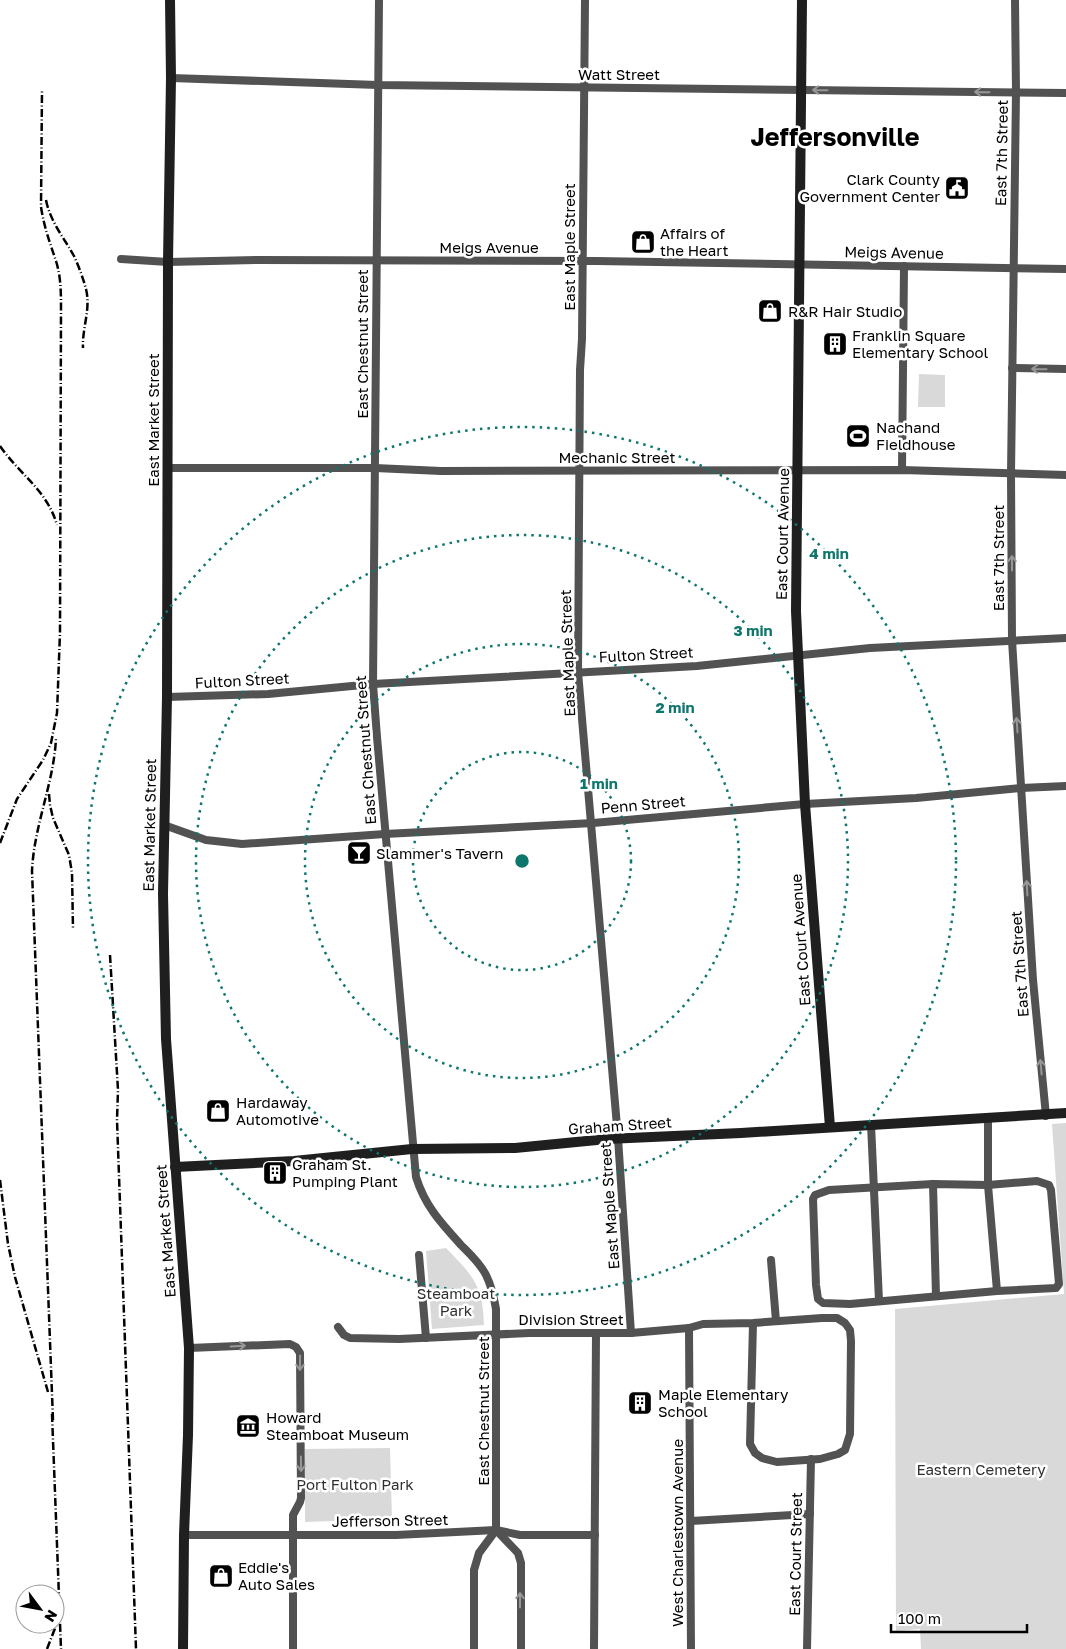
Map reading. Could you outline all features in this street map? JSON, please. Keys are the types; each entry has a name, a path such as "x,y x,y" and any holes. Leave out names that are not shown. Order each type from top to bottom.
{"street":[{"name":"East Market Street","path":"170,0 167,698 163,894 166,1038 189,1348 183,1649"},
{"name":"East Chestnut Street","path":"379,0 373,684 412,1149 416,1177 422,1194 437,1219 479,1264 486,1274 494,1295 497,1335 496,1530"},
{"name":"East Maple Street","path":"585,0 578,672 618,1138 631,1333"},
{"name":"East Court Avenue","path":"802,0 796,611 805,804 830,1127"},
{"name":"East 7th Street","path":"1015,0 1016,92 1011,474 1012,640 1032,980 1046,1116"},
{"name":"Watt Street","path":"171,78 378,85 1066,93"},
{"name":"Meigs Avenue","path":"121,259 168,262 582,261 1066,269"},
{"path":"902,470 904,266"},
{"path":"1012,368 1066,370"},
{"name":"Mechanic Street","path":"168,468 902,470 1066,475"},
{"name":"Fulton Street","path":"167,698 268,694 373,684 697,666 798,654 944,643 1066,638"},
{"name":"Penn Street","path":"164,825 206,840 242,844 592,823 805,804 916,798 1021,788 1066,786"},
{"name":"Graham Street","path":"175,1167 294,1161 412,1149 515,1148 618,1138 1046,1116 1066,1113"},
{"path":"988,1118 988,1185 997,1292"},
{"path":"871,1124 879,1301"},
{"path":"1037,1181 1049,1185 1051,1190 1058,1284 1056,1288 850,1304 823,1303 818,1299 813,1200 815,1195 829,1190 933,1184 988,1185 1037,1181"},
{"path":"933,1184 936,1296"},
{"path":"419,1254 426,1338"},
{"path":"772,1260 776,1321"},
{"name":"Division Street","path":"338,1327 344,1335 358,1340 530,1333 631,1333 689,1328 709,1324 753,1324 837,1318 845,1323 850,1330 849,1440 845,1450 838,1454 811,1459 776,1462 755,1453 750,1444 753,1324"},
{"name":"West Charlestown Avenue","path":"689,1328 691,1649"},
{"path":"594,1649 596,1334"},
{"path":"189,1348 279,1343 296,1346 300,1353 301,1498 293,1515 293,1649"},
{"name":"East Court Street","path":"807,1649 811,1459"},
{"path":"691,1521 810,1514"},
{"path":"474,1649 474,1570 479,1553 496,1530 518,1554 521,1563 520,1649"},
{"name":"Jefferson Street","path":"184,1535 396,1535 496,1530 520,1535 595,1535"}],"green space":[{"path":"919,374 945,375 945,407 918,407"},
{"name":"Eastern Cemetery","path":"1066,1123 1066,1649 921,1649 920,1629 896,1631 895,1309 1064,1294 1052,1124"},
{"name":"Steamboat Park","path":"446,1248 470,1274 479,1290 484,1325 432,1329 426,1251"},
{"name":"Port Fulton Park","path":"390,1448 392,1519 305,1522 305,1449"}],"railway":[{"path":"0,843 17,799 43,760 51,743 57,713 60,632 61,297 58,267 45,228 41,207 42,90"},
{"path":"46,200 54,222 74,256 86,289 87,311 83,348"},
{"path":"0,446 40,492 47,502 57,525"},
{"path":"53,1420 32,871 36,837 52,771 56,738"},
{"path":"49,794 53,818 69,855 72,873 73,929"},
{"path":"110,955 118,1090 117,1120 136,1649"},
{"path":"0,1180 8,1244 15,1277 48,1392"},
{"path":"52,1414 61,1649"},
{"path":"47,1649 53,1634"}],"place":[{"name":"Clark County Government Center","path":"957,188"},
{"name":"Affairs of the Heart","path":"643,242"},
{"name":"R&R Hair Studio","path":"770,311"},
{"name":"Franklin Square Elementary School","path":"835,344"},
{"name":"Nachand Fieldhouse","path":"858,436"},
{"name":"Slammer's Tavern","path":"359,853"},
{"name":"Hardaway Automotive","path":"218,1111"},
{"name":"Graham St. Pumping Plant","path":"275,1173"},
{"name":"Maple Elementary School","path":"640,1403"},
{"name":"Howard Steamboat Museum","path":"248,1426"},
{"name":"Eddie's Auto Sales","path":"221,1576"}],"district":[{"name":"Jeffersonville","path":"835,136"}]}
